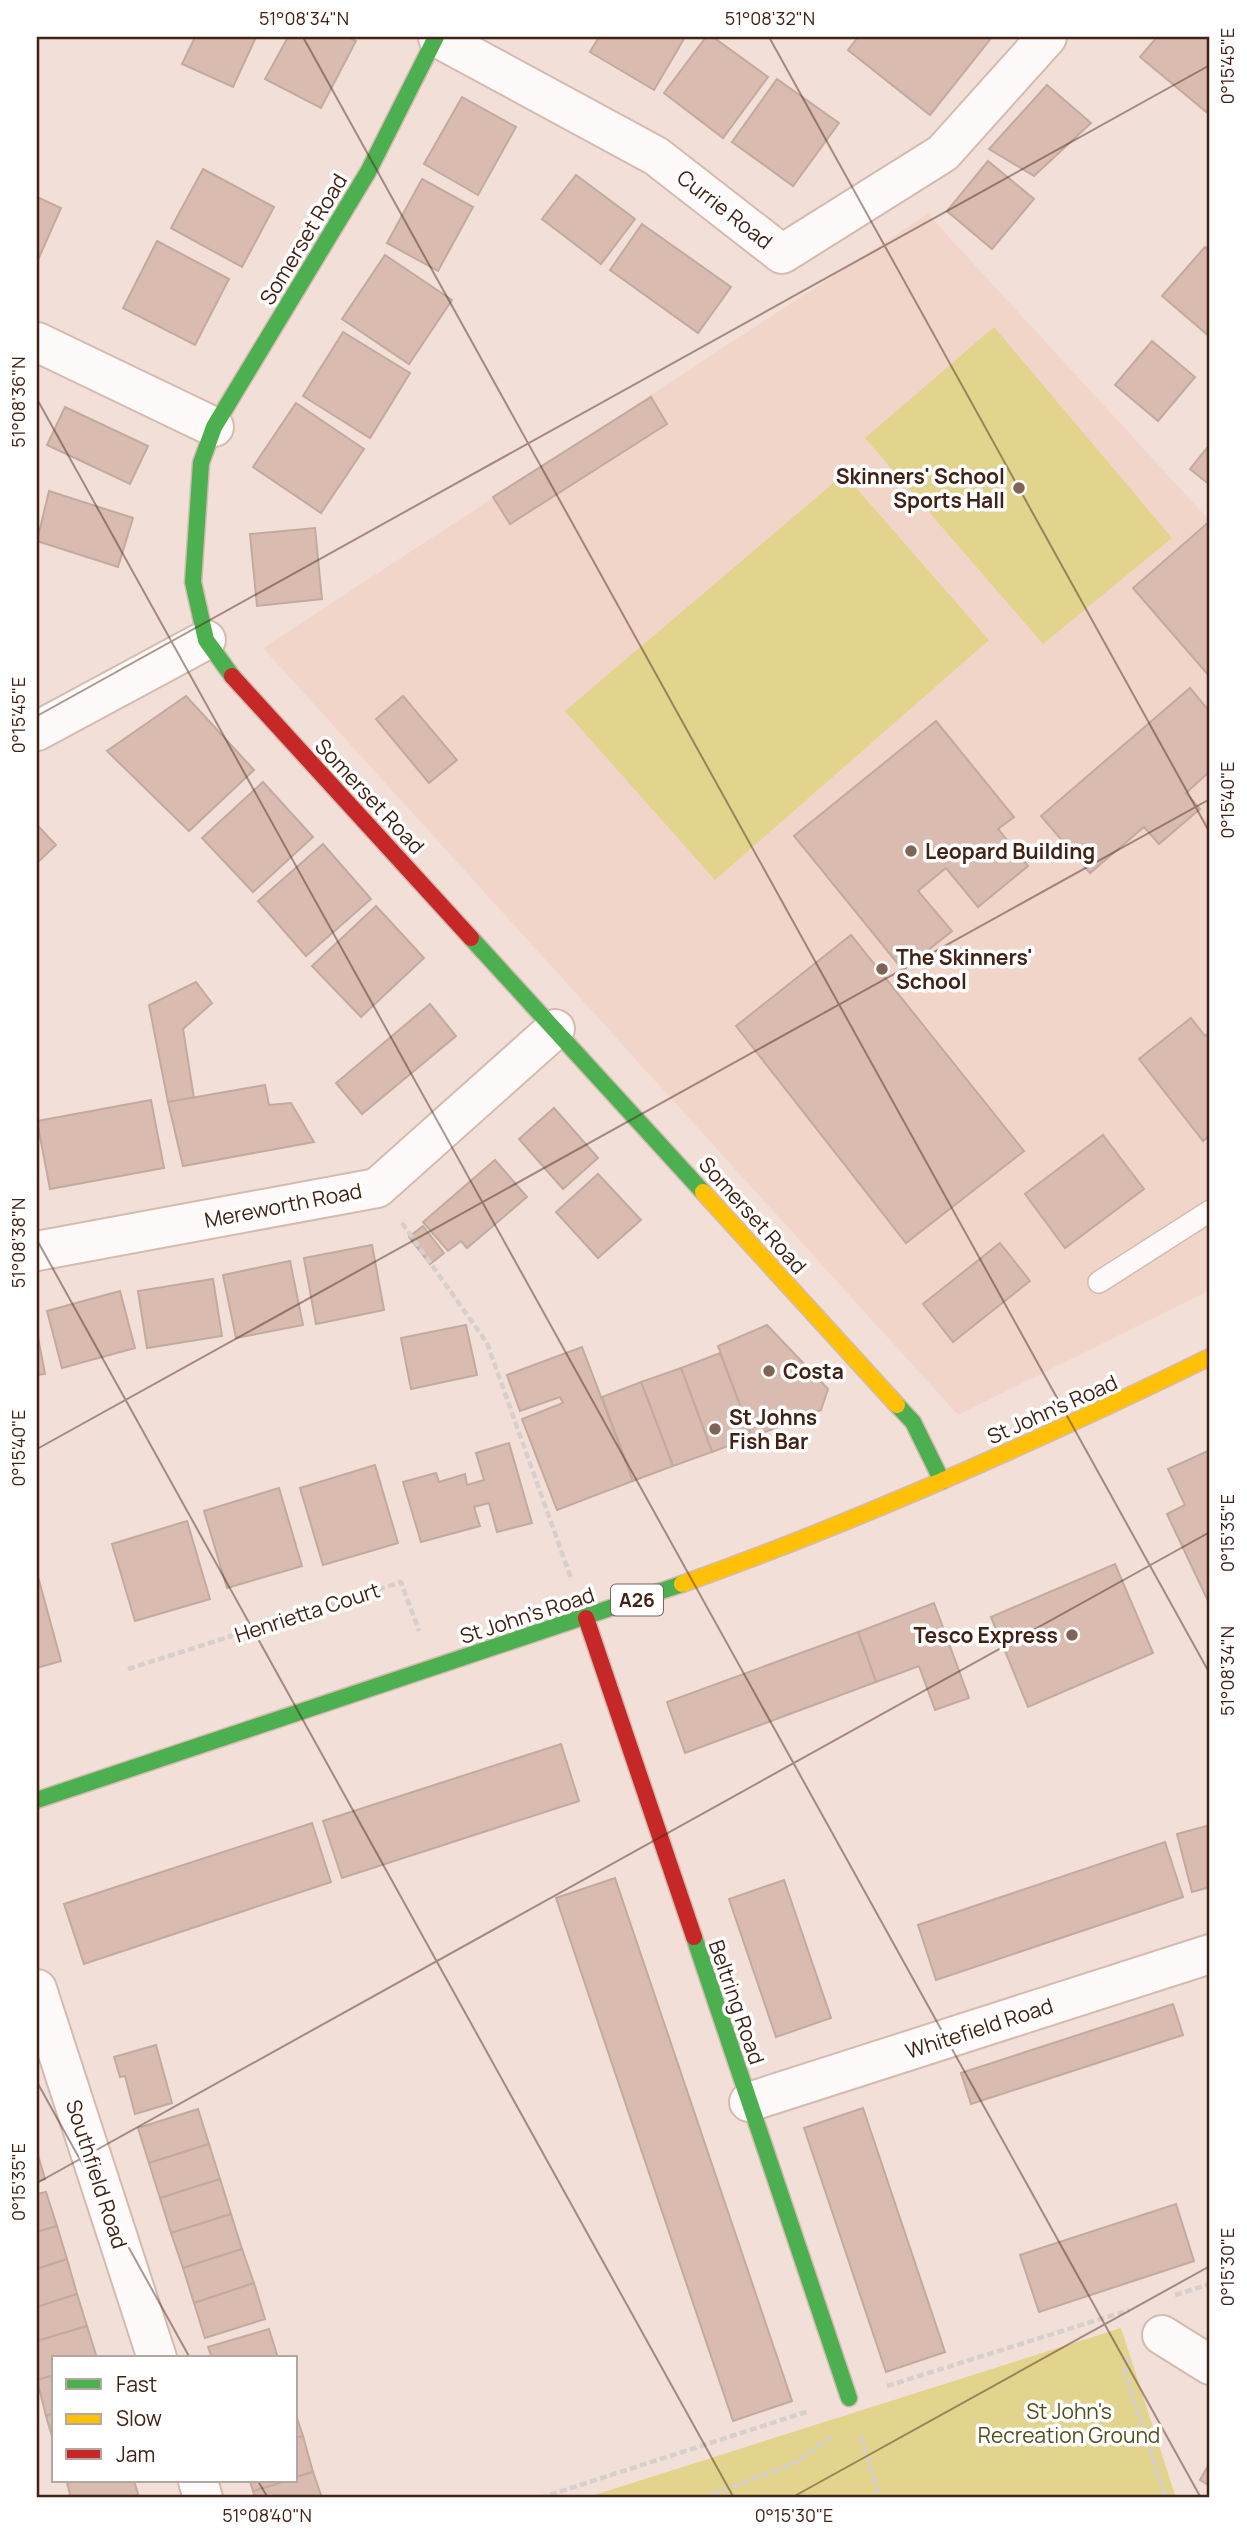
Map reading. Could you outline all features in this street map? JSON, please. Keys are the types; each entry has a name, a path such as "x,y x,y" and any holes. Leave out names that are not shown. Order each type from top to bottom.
{"main road":[{"name":"Somerset Road","path":"437,37 368,172 214,427 201,463 195,517 193,582 206,640 235,680 913,1422 942,1481"},
{"name":"St John's Road","path":"37,1800 586,1618 727,1568 942,1481 1090,1416 1210,1357"},
{"name":"Beltring Road","path":"586,1618 849,2398"}],"street":[{"name":"Currie Road","path":"437,37 656,156 782,254 943,153 1047,37"},
{"path":"37,342 214,427"},
{"path":"38,730 206,640"},
{"name":"Mereworth Road","path":"37,1251 377,1188 555,1029"},
{"name":"Whitefield Road","path":"748,2102 1210,1954"},
{"name":"Southfield Road","path":"37,1989 157,2356"},
{"path":"1141,2335 1210,2365"}],"lane":[{"path":"1099,1282 1210,1212"}],"path":[{"path":"377,1188 487,1343 586,1618"},
{"name":"Henrietta Court","path":"128,1670 401,1582 432,1667"},
{"path":"540,2498 1133,2309 1141,2335 1125,2374 1166,2498"},
{"path":"849,2398 880,2498"},
{"path":"703,2498 797,2462 856,2419"}],"shaded area":[{"name":"The Skinners' School","path":"928,214 1210,521 1210,1290 958,1415 263,648"}],"green space":[{"name":"Skinners' School Sports Hall","path":"994,327 1172,538 1043,644 865,438"},
{"path":"844,474 989,640 715,880 565,711"},
{"name":"St John's Recreation Ground","path":"1121,2328 1176,2498 585,2498"}],"building":[{"path":"195,37 256,37 233,87 182,64"},
{"path":"288,37 348,37 356,41 321,108 265,79"},
{"path":"599,37 685,37 654,90 590,52"},
{"path":"706,37 713,37 768,77 723,138 664,93"},
{"path":"858,37 992,37 930,115 848,50"},
{"path":"1157,37 1210,37 1210,115 1140,57"},
{"path":"777,79 839,123 793,186 732,142"},
{"path":"1047,85 1091,123 1034,176 989,149"},
{"path":"462,97 516,127 478,195 424,164"},
{"path":"988,161 1034,199 992,249 947,211"},
{"path":"203,169 274,207 242,267 171,228"},
{"path":"576,175 635,219 601,264 542,219"},
{"path":"422,179 473,207 438,271 387,243"},
{"path":"37,197 61,208 37,262"},
{"path":"642,224 731,287 698,333 610,270"},
{"path":"157,241 229,279 195,345 123,308"},
{"path":"1205,247 1210,251 1210,337 1162,296"},
{"path":"385,255 452,300 409,364 342,319"},
{"path":"343,332 410,373 370,438 303,396"},
{"path":"1152,341 1195,377 1158,421 1115,385"},
{"path":"651,397 667,424 510,524 493,497"},
{"path":"296,403 364,449 321,513 253,467"},
{"path":"65,407 148,446 130,484 47,445"},
{"path":"1210,444 1210,485 1190,469"},
{"path":"49,491 133,518 118,567 37,541"},
{"path":"1210,521 1210,677 1133,588"},
{"path":"315,528 322,599 257,606 250,534"},
{"path":"1190,688 1210,712 1210,771 1186,793 1200,809 1159,844 1144,827 1090,873 1041,816"},
{"path":"186,696 254,770 189,831 107,751"},
{"path":"403,696 457,760 429,783 376,719"},
{"name":"Leopard Building","path":"936,721 1014,817 998,829 1028,866 978,907 946,868 918,891 952,931 903,970 794,836"},
{"path":"263,782 313,837 253,892 202,838"},
{"path":"37,825 56,845 37,863"},
{"path":"323,844 371,899 306,956 258,901"},
{"path":"376,906 424,958 361,1017 312,966"},
{"path":"851,935 1024,1151 906,1243 736,1026"},
{"path":"196,982 212,1003 183,1029 194,1098 168,1102 149,1005"},
{"path":"430,1004 456,1036 362,1114 336,1083"},
{"path":"1191,1018 1205,1036 1210,1032 1210,1135 1203,1141 1139,1059"},
{"path":"265,1085 269,1105 291,1103 314,1142 183,1166 168,1102"},
{"path":"151,1100 164,1168 50,1189 37,1121"},
{"path":"554,1108 598,1158 563,1189 519,1139"},
{"path":"1103,1135 1144,1189 1065,1248 1025,1194"},
{"path":"495,1160 527,1197 467,1248 461,1241 448,1251 423,1222"},
{"path":"598,1174 641,1220 598,1258 556,1212"},
{"path":"423,1226 444,1253 430,1264 409,1237"},
{"path":"1000,1243 1030,1281 953,1342 923,1304"},
{"path":"372,1245 384,1310 316,1324 304,1258"},
{"path":"290,1261 303,1325 236,1338 223,1275"},
{"path":"213,1279 222,1336 147,1348 138,1291"},
{"path":"120,1291 135,1348 62,1368 47,1311"},
{"path":"466,1325 477,1375 411,1389 401,1338"},
{"name":"Costa","path":"767,1325 828,1389 821,1410 752,1437 718,1346"},
{"path":"37,1332 45,1374 37,1375"},
{"path":"582,1347 633,1481 557,1510 522,1419 563,1403 560,1397 520,1411 507,1375"},
{"path":"720,1353 752,1437 712,1452 681,1368"},
{"path":"681,1368 712,1452 673,1466 641,1382"},
{"path":"641,1382 673,1466 633,1481 602,1397"},
{"path":"509,1443 532,1523 497,1532 489,1503 474,1507 480,1526 421,1542 403,1482 436,1473 439,1482 465,1474 467,1485 484,1480 476,1453"},
{"path":"1210,1450 1210,1605 1167,1514 1185,1505 1168,1469"},
{"path":"375,1465 398,1543 323,1565 300,1488"},
{"path":"279,1488 302,1566 227,1588 204,1511"},
{"path":"187,1521 210,1599 135,1621 112,1544"},
{"name":"Tesco Express","path":"1115,1564 1153,1653 1028,1707 991,1617"},
{"path":"37,1573 61,1661 37,1668"},
{"path":"934,1603 969,1698 935,1710 919,1666 876,1682 858,1632"},
{"path":"858,1632 876,1682 685,1753 667,1702"},
{"path":"561,1744 579,1801 342,1878 323,1821"},
{"path":"312,1823 331,1882 84,1964 64,1904"},
{"path":"1210,1825 1210,1887 1192,1892 1177,1834"},
{"path":"1165,1842 1183,1897 936,1980 918,1925"},
{"path":"615,1878 792,2401 733,2421 556,1898"},
{"path":"784,1880 831,2018 776,2037 729,1899"},
{"path":"1173,2004 1183,2035 971,2104 961,2073"},
{"path":"156,2045 172,2103 135,2114 125,2076 120,2077 114,2057"},
{"path":"863,2108 945,2352 886,2372 804,2128"},
{"path":"198,2109 209,2144 149,2163 138,2128"},
{"path":"209,2144 220,2179 160,2198 149,2163"},
{"path":"37,2152 45,2179 37,2181"},
{"path":"220,2179 231,2214 171,2233 160,2198"},
{"path":"46,2192 57,2226 37,2232 37,2194"},
{"path":"1176,2204 1194,2261 1039,2312 1020,2255"},
{"path":"231,2214 242,2249 183,2268 171,2233"},
{"path":"57,2226 67,2259 37,2269 37,2232"},
{"path":"242,2249 254,2283 194,2303 183,2268"},
{"path":"67,2259 77,2294 37,2307 37,2269"},
{"path":"254,2283 265,2319 205,2338 194,2303"},
{"path":"77,2294 87,2326 37,2341 37,2307"},
{"path":"87,2326 96,2356 52,2356 52,2376 37,2380 37,2341"},
{"path":"269,2329 277,2356 211,2356 208,2347"},
{"path":"52,2376 52,2414 46,2416 37,2380"},
{"path":"52,2414 52,2436 46,2416"},
{"path":"298,2421 303,2436 298,2437"},
{"path":"303,2436 313,2472 298,2476 298,2437"},
{"path":"1210,2462 1210,2486 1200,2480"},
{"path":"313,2472 322,2498 255,2498 253,2491 282,2482 298,2482 298,2476"},
{"path":"134,2482 139,2497 71,2498 67,2483"},
{"path":"250,2482 282,2482 253,2491"}],"traffic: fast":[{"path":"232,676 206,640 193,582 201,463 214,427 368,172 436,37"},
{"path":"471,938 703,1192"},
{"path":"897,1405 913,1422 942,1481"},
{"path":"37,1800 682,1584"},
{"path":"694,1937 849,2398"}],"traffic: slow":[{"path":"703,1192 897,1405"},
{"path":"682,1584 949,1478 1210,1357"}],"traffic: jam":[{"path":"232,676 471,938"},
{"path":"586,1618 694,1937"}],"place":[{"name":"Skinners' School Sports Hall","path":"1019,488"},
{"name":"Leopard Building","path":"911,851"},
{"name":"The Skinners' School","path":"882,969"},
{"name":"Costa","path":"769,1371"},
{"name":"St Johns Fish Bar","path":"715,1429"},
{"name":"Tesco Express","path":"1072,1635"}]}
